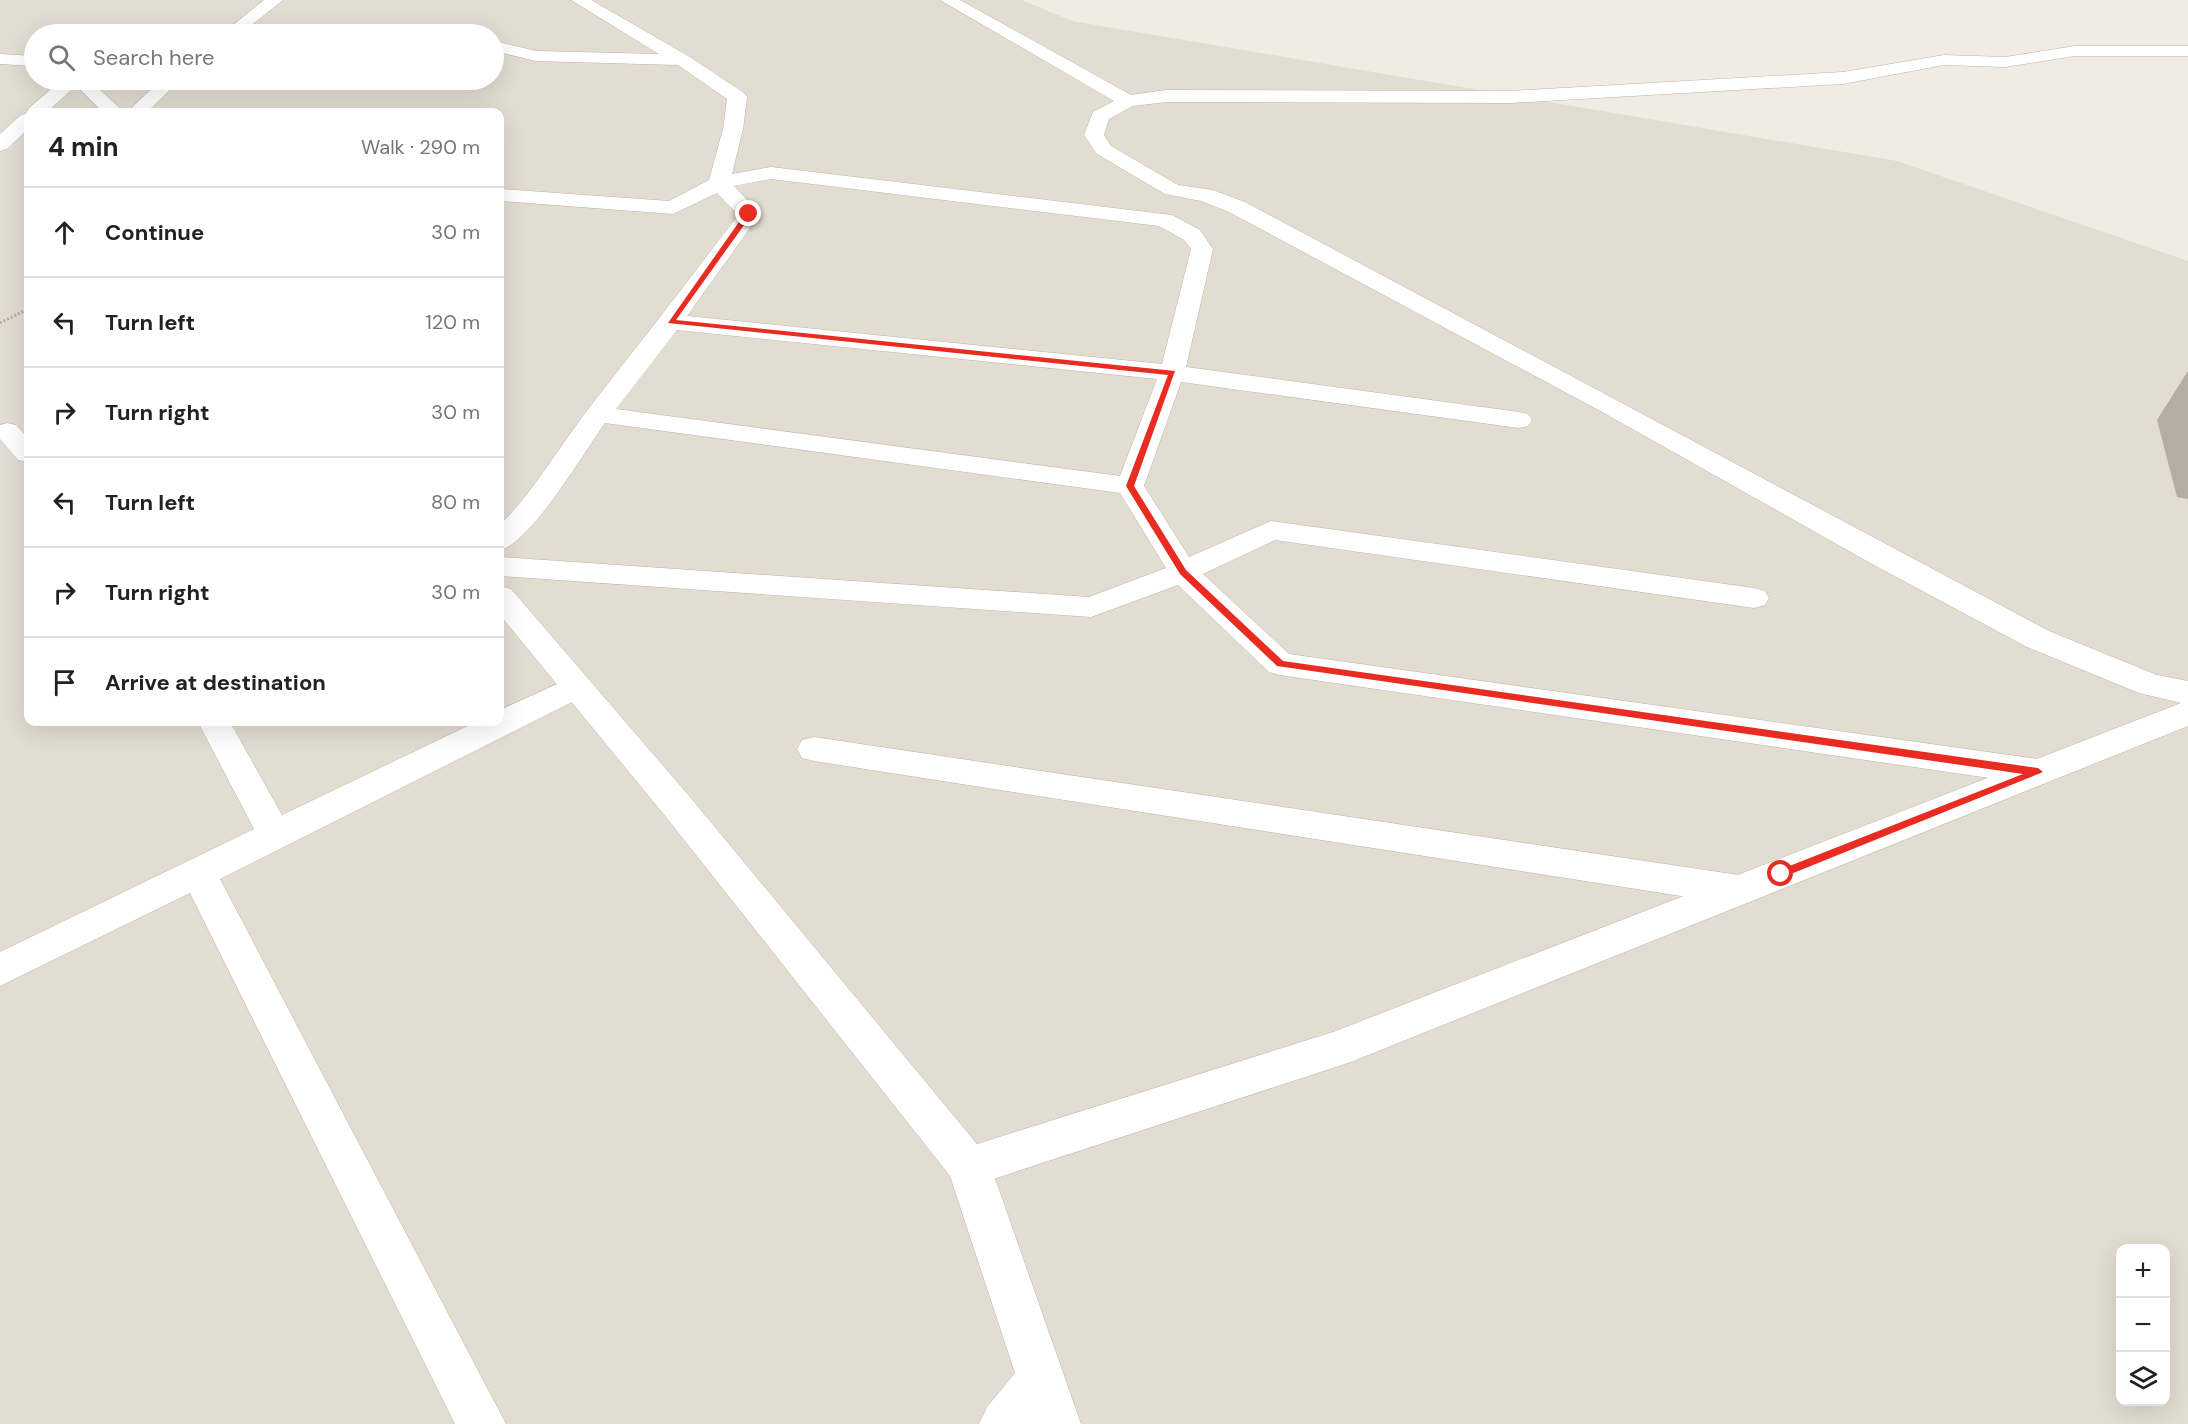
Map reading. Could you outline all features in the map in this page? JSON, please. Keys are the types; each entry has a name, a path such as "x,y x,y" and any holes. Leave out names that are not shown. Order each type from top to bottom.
{"street":[{"path":"243,24 275,0"},
{"path":"579,0 684,61 737,98 733,129 719,183"},
{"path":"948,0 1128,101"},
{"path":"504,48 536,56 684,61"},
{"path":"2188,51 2075,51 2005,62 1944,60 1843,78 1510,97 1166,96 1128,101 1100,116 1094,135 1104,150 1173,190 1205,195 1237,207 1613,407 1884,558 2038,639 2150,685 2188,693"},
{"path":"0,59 24,60"},
{"path":"41,108 61,90"},
{"path":"90,90 110,108"},
{"path":"140,108 160,90"},
{"path":"0,145 24,123"},
{"path":"504,195 673,208 719,183 771,173 1164,220 1192,235 1202,249 1172,373 1130,486"},
{"path":"504,537 527,514 598,414 671,322 749,214 719,183"},
{"path":"671,322 1172,373 1519,420"},
{"path":"598,414 1130,486"},
{"path":"7,431 24,450"},
{"path":"1130,486 1183,572 1280,664 2038,772"},
{"path":"504,567 1091,607 1183,572 1271,530 1754,598"},
{"path":"504,601 678,807 969,1167 1048,1402 1004,1424"},
{"path":"504,722 575,687"},
{"path":"969,1167 1337,1049 2188,713"},
{"path":"216,726 275,835"},
{"path":"0,970 496,726"},
{"path":"814,749 1738,891"},
{"path":"198,872 481,1424"}],"path":[{"path":"0,323 24,311"}],"shaded area":[{"path":"0,0 1022,0 1072,21 1897,161 2188,261 2188,1424 0,1424"}],"route":[{"path":"749,214 671,322 1172,373 1130,486 1183,572 1280,664 2038,772 1781,874"}]}
